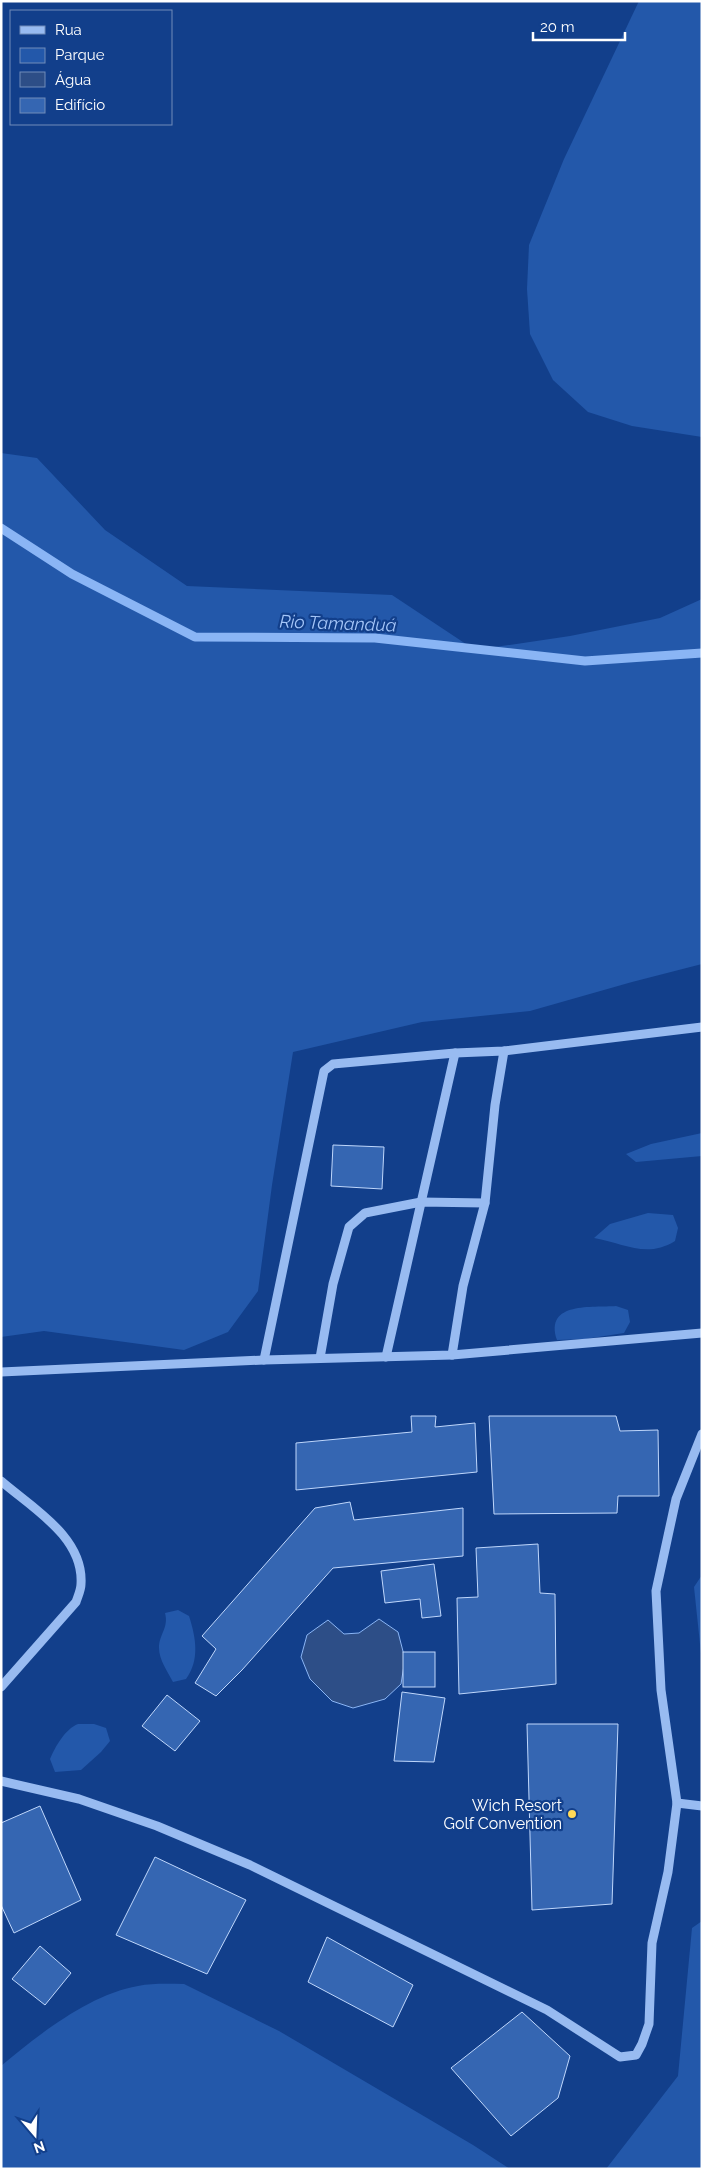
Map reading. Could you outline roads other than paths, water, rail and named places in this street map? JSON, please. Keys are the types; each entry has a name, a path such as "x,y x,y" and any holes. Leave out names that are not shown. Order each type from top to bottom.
{"street":[{"path":"264,1360 324,1071 333,1064 455,1053 504,1051 702,1027"},
{"path":"452,1355 463,1286 485,1203 495,1105 504,1051"},
{"path":"386,1357 455,1053"},
{"path":"320,1358 333,1284 349,1227 365,1213 422,1202 485,1203"},
{"path":"1,1372 264,1360 452,1355 702,1333"},
{"path":"1,1781 96,1805 156,1826 250,1865 547,2010 620,2058 636,2055 649,2024 652,1943 668,1872 678,1803 661,1690 656,1591 676,1499 702,1434"},
{"path":"1,1481 58,1530 70,1544 79,1562 81,1585 76,1602 1,1686"},
{"path":"678,1803 702,1806"}],"water":[{"path":"379,1619 398,1632 405,1659 401,1684 385,1699 353,1708 332,1701 310,1679 301,1657 307,1635 328,1620 344,1634 359,1633"}],"waterway":[{"name":"Rio Tamanduá","path":"1,528 72,574 195,637 375,638 585,661 702,653"}],"place":[{"name":"Wich Resort Golf Convention","path":"572,1814"}]}
